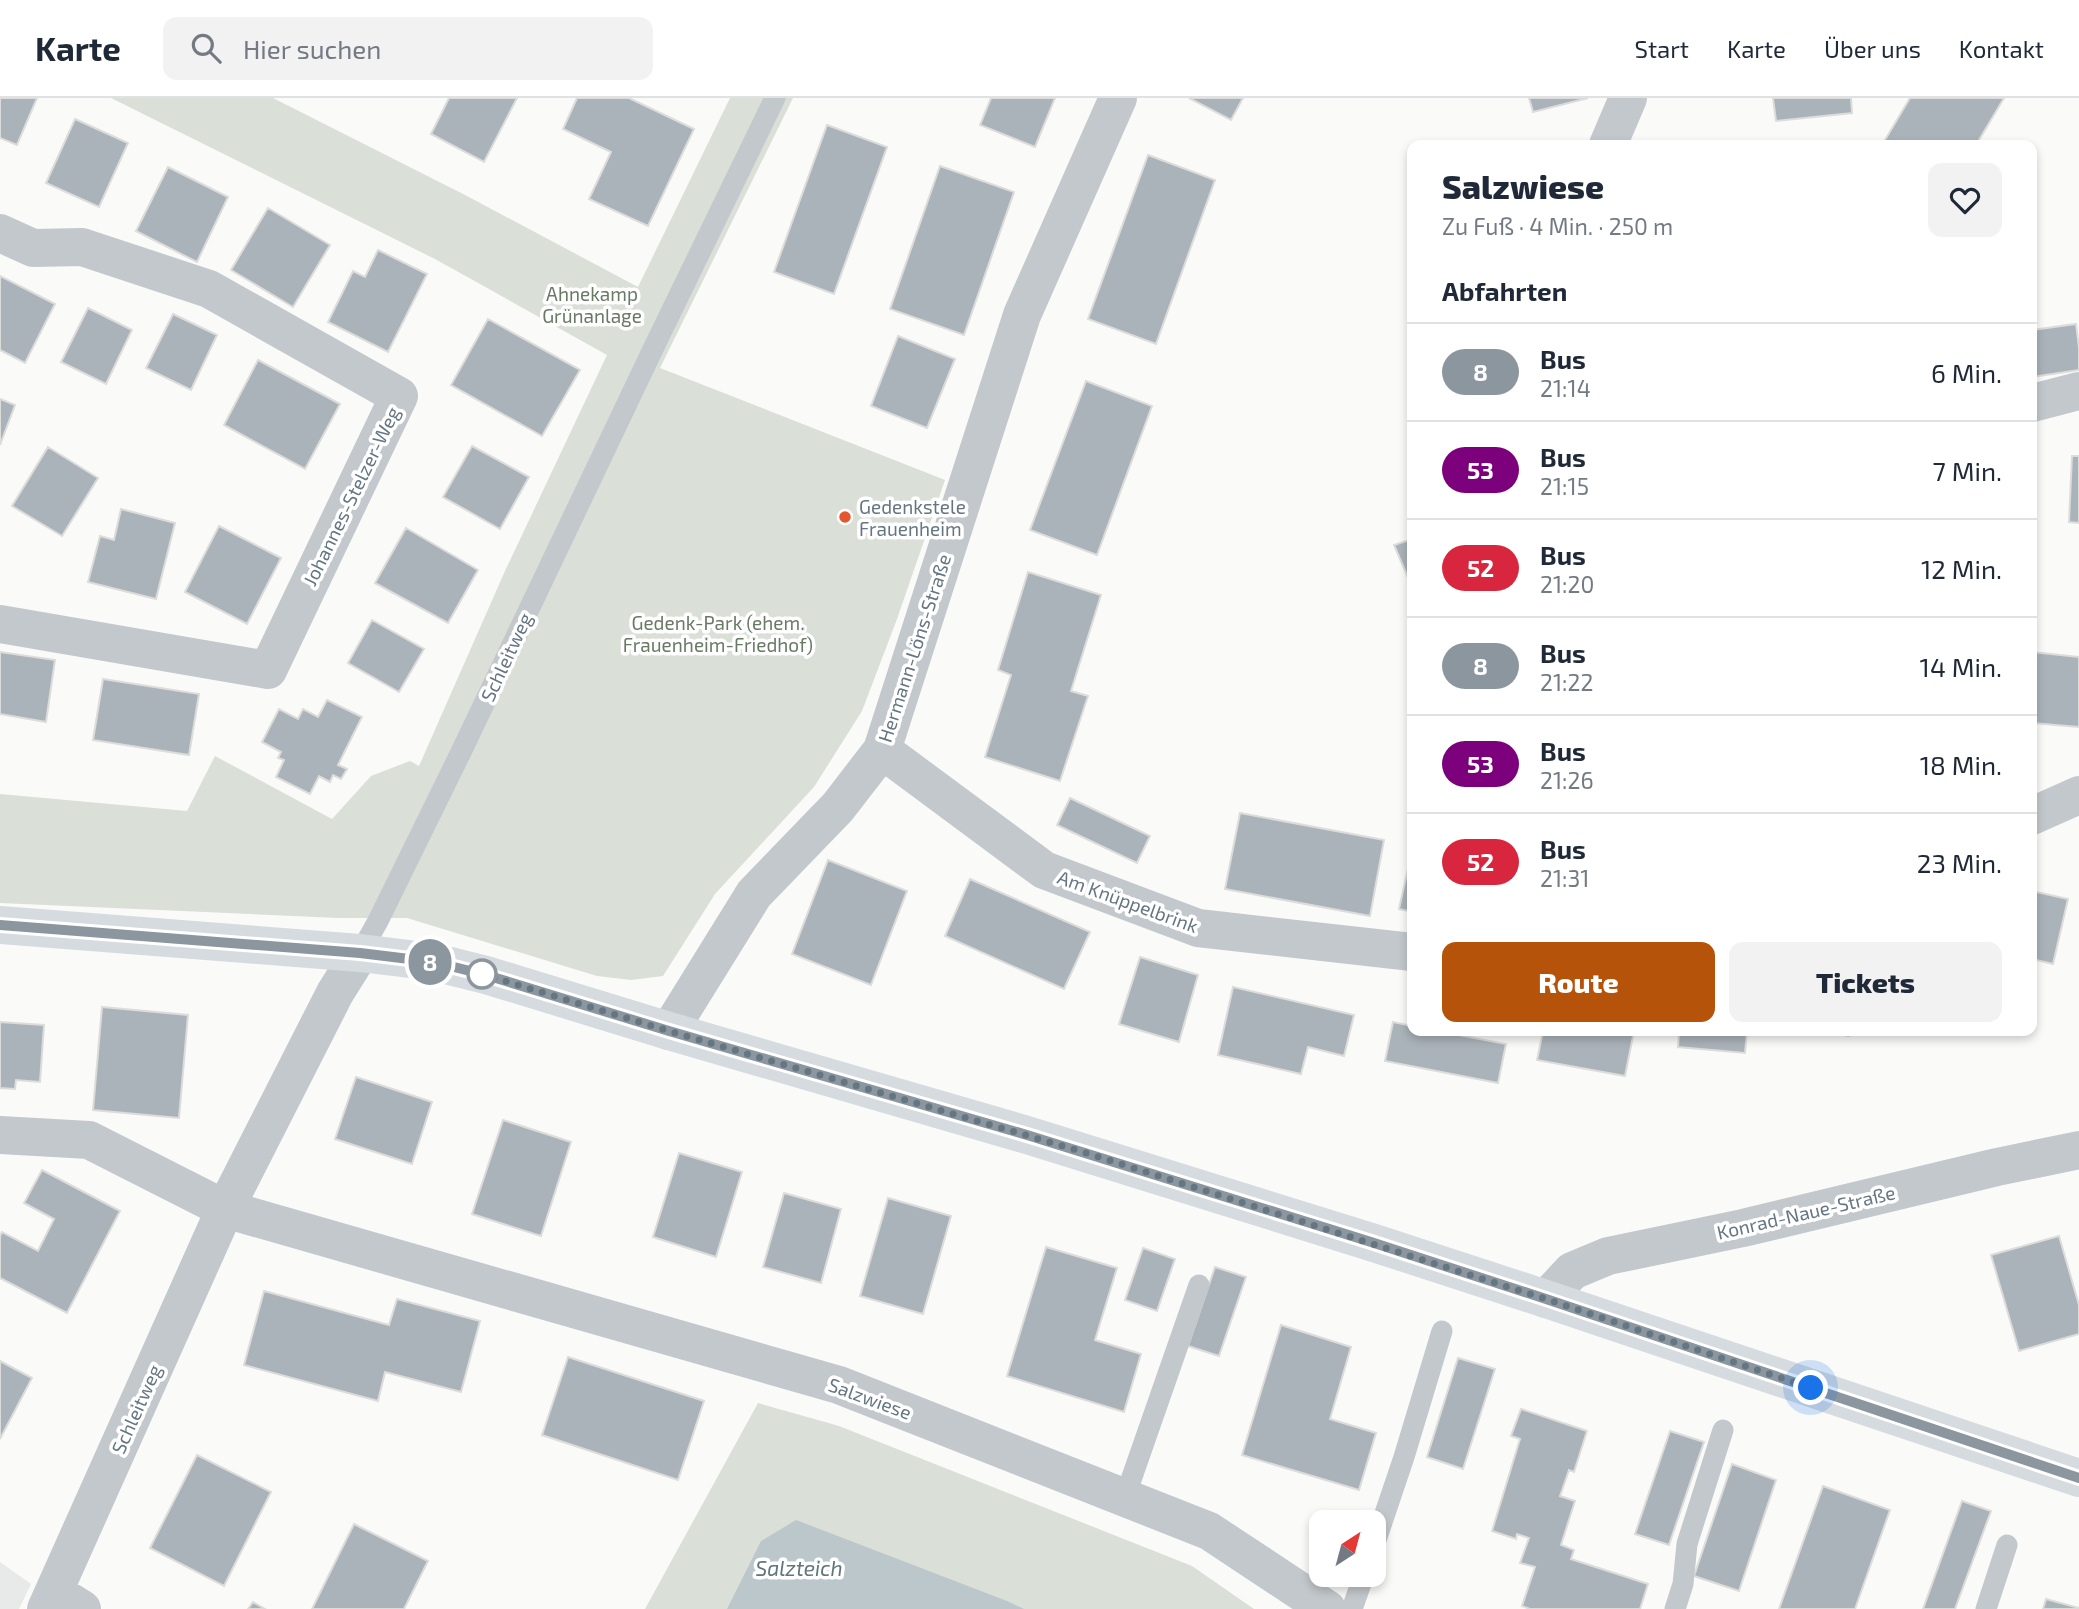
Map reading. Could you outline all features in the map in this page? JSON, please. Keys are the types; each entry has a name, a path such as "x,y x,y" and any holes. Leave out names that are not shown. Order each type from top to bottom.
{"main road":[{"path":"0,925 360,953 434,962 486,975 1027,1135 1546,1299 2079,1478"}],"street":[{"name":"Hermann-Löns-Straße","path":"669,1031 754,894 838,807 882,750 1022,314 1118,98"},
{"path":"1610,140 1628,98"},
{"name":"Johannes-Stelzer-Weg","path":"0,233 33,248 82,247 209,289 399,396 268,670 0,624"},
{"path":"2037,402 2079,391"},
{"name":"Am Knüppelbrink","path":"882,750 1044,870 1198,928 1407,951"},
{"path":"2037,814 2079,795"},
{"name":"Schleitweg","path":"61,1603 225,1209 335,993 360,953"},
{"path":"0,1135 89,1140 225,1209"},
{"name":"Konrad-Naue-Straße","path":"1546,1299 1572,1271 1608,1256 1743,1228 2079,1150"},
{"name":"Salzwiese","path":"225,1209 839,1385 1209,1531 1326,1609"}],"lane":[{"name":"Schleitweg","path":"360,953 379,921 775,98"},
{"path":"1125,1497 1199,1285"},
{"path":"1386,1510 1442,1331"},
{"path":"1675,1609 1684,1584 1687,1544 1723,1430"},
{"path":"1986,1609 2007,1545"},
{"path":"1352,1609 1360,1587"}],"shaded area":[{"path":"0,1562 31,1584 19,1609 0,1609"}],"green space":[{"path":"111,98 273,98 467,196 638,287 730,98 793,98 660,368 945,480 862,711 814,787 715,894 663,976 631,980 597,976 407,918 338,918 0,903 0,794 187,811 215,756 332,819 371,776 410,761 419,766 505,571 607,355 435,259"},
{"path":"758,1403 839,1426 1192,1566 1254,1609 645,1609"}],"water":[{"name":"Salzteich","path":"796,1520 1024,1609 727,1609 761,1541"}],"building":[{"path":"0,98 37,98 17,145 0,138"},
{"path":"449,98 517,98 484,162 431,134"},
{"path":"577,98 629,98 694,129 648,226 589,199 611,152 563,129"},
{"path":"991,98 1055,98 1035,147 980,125"},
{"path":"1189,98 1243,98 1231,120"},
{"path":"1529,98 1588,98 1533,112"},
{"path":"1773,98 1851,98 1852,113 1776,121"},
{"path":"1910,98 2004,98 1979,140 1885,140"},
{"path":"75,119 128,143 99,207 46,183"},
{"path":"827,125 887,147 834,294 774,272"},
{"path":"1148,155 1215,180 1156,344 1088,319"},
{"path":"940,166 1014,192 964,335 890,309"},
{"path":"168,167 228,197 197,262 136,231"},
{"path":"268,208 330,245 293,307 231,270"},
{"path":"378,250 427,274 388,352 328,322 353,271 365,277"},
{"path":"0,276 55,304 25,363 0,350"},
{"path":"88,308 132,330 106,384 61,362"},
{"path":"173,314 217,335 191,390 146,368"},
{"path":"488,319 580,370 542,436 451,385"},
{"path":"2076,324 2079,370 2037,376 2037,329"},
{"path":"898,336 955,359 927,428 871,406"},
{"path":"258,360 340,404 305,469 224,425"},
{"path":"1086,381 1152,406 1097,555 1030,530"},
{"path":"0,399 15,405 0,445"},
{"path":"472,446 529,477 500,529 443,497"},
{"path":"48,447 98,478 62,536 12,506"},
{"path":"2072,456 2079,456 2079,523 2069,522"},
{"path":"121,509 175,523 156,599 88,582 100,536 114,540"},
{"path":"219,526 281,558 247,624 185,592"},
{"path":"406,528 478,570 448,623 375,583"},
{"path":"1407,541 1407,575 1394,545"},
{"path":"1028,572 1101,595 1071,691 1088,696 1060,781 985,757 1011,675 998,670"},
{"path":"372,620 424,649 399,692 348,663"},
{"path":"0,652 55,660 46,722 0,714"},
{"path":"2037,653 2079,657 2079,727 2037,723"},
{"path":"103,679 199,694 189,755 93,740"},
{"path":"327,700 362,717 338,765 347,769 341,779 333,775 330,782 319,776 310,794 276,777 284,760 278,758 281,752 262,742 279,709 298,719 303,709 318,717"},
{"path":"1070,798 1150,836 1137,863 1057,825"},
{"path":"1240,813 1384,840 1370,916 1225,889"},
{"path":"828,860 907,891 871,985 792,954"},
{"path":"1407,873 1407,911 1399,909"},
{"path":"970,879 1090,932 1064,989 945,936"},
{"path":"2037,892 2068,899 2053,964 2037,960"},
{"path":"1140,957 1198,975 1179,1042 1119,1024"},
{"path":"1233,987 1354,1015 1344,1056 1308,1047 1301,1074 1218,1055"},
{"path":"102,1007 188,1015 179,1118 93,1110"},
{"path":"0,1022 44,1025 40,1082 16,1080 15,1089 0,1088"},
{"path":"1393,1022 1407,1025 1407,1036 1464,1036 1506,1044 1498,1083 1385,1061"},
{"path":"1542,1036 1633,1036 1625,1076 1537,1060"},
{"path":"1679,1036 1747,1036 1745,1053 1678,1047"},
{"path":"356,1077 432,1102 412,1164 335,1139"},
{"path":"503,1120 571,1142 541,1236 472,1214"},
{"path":"679,1153 742,1172 716,1257 653,1237"},
{"path":"42,1170 120,1211 67,1313 0,1278 2,1232 38,1251 54,1219 24,1203"},
{"path":"784,1193 841,1209 821,1283 763,1267"},
{"path":"888,1198 951,1216 923,1314 860,1296"},
{"path":"2059,1236 2079,1305 2079,1334 2019,1351 1991,1255"},
{"path":"1046,1247 1117,1268 1095,1340 1141,1354 1124,1412 1007,1376"},
{"path":"1143,1248 1175,1259 1157,1311 1125,1300"},
{"path":"1215,1267 1246,1277 1219,1356 1188,1346"},
{"path":"264,1291 389,1325 397,1299 480,1321 461,1392 385,1372 378,1401 244,1365"},
{"path":"1281,1325 1351,1347 1330,1419 1376,1433 1359,1490 1242,1455"},
{"path":"568,1357 704,1401 678,1480 542,1435"},
{"path":"1458,1358 1495,1369 1463,1469 1427,1457"},
{"path":"0,1361 32,1378 0,1439"},
{"path":"1521,1409 1587,1431 1574,1472 1569,1470 1560,1496 1575,1501 1561,1545 1574,1550 1571,1559 1648,1584 1640,1609 1530,1609 1522,1606 1535,1567 1520,1563 1529,1538 1517,1534 1516,1539 1492,1531 1520,1439 1511,1436"},
{"path":"1670,1431 1704,1442 1669,1545 1635,1534"},
{"path":"197,1455 271,1492 224,1586 150,1548"},
{"path":"1732,1464 1776,1480 1739,1591 1694,1576"},
{"path":"1823,1486 1890,1510 1855,1609 1779,1609"},
{"path":"1962,1501 1991,1511 1955,1609 1923,1609"},
{"path":"354,1524 428,1561 404,1609 312,1609"},
{"path":"2046,1599 2079,1608 2079,1609 2043,1609"},
{"path":"253,1602 265,1609 248,1609"}],"bus line":[{"name":"8","path":"0,925 360,953 434,962 486,975 1027,1135 1371,1242 2079,1478"}],"place":[{"name":"Gedenkstele Frauenheim","path":"845,517"}],"route":[{"path":"482,974 1080,1151 1371,1242 1811,1388"}],"park label":[{"name":"Ahnekamp Grünanlage","path":"592,304"},
{"name":"Gedenk-Park (ehem. Frauenheim-Friedhof)","path":"718,633"}]}
